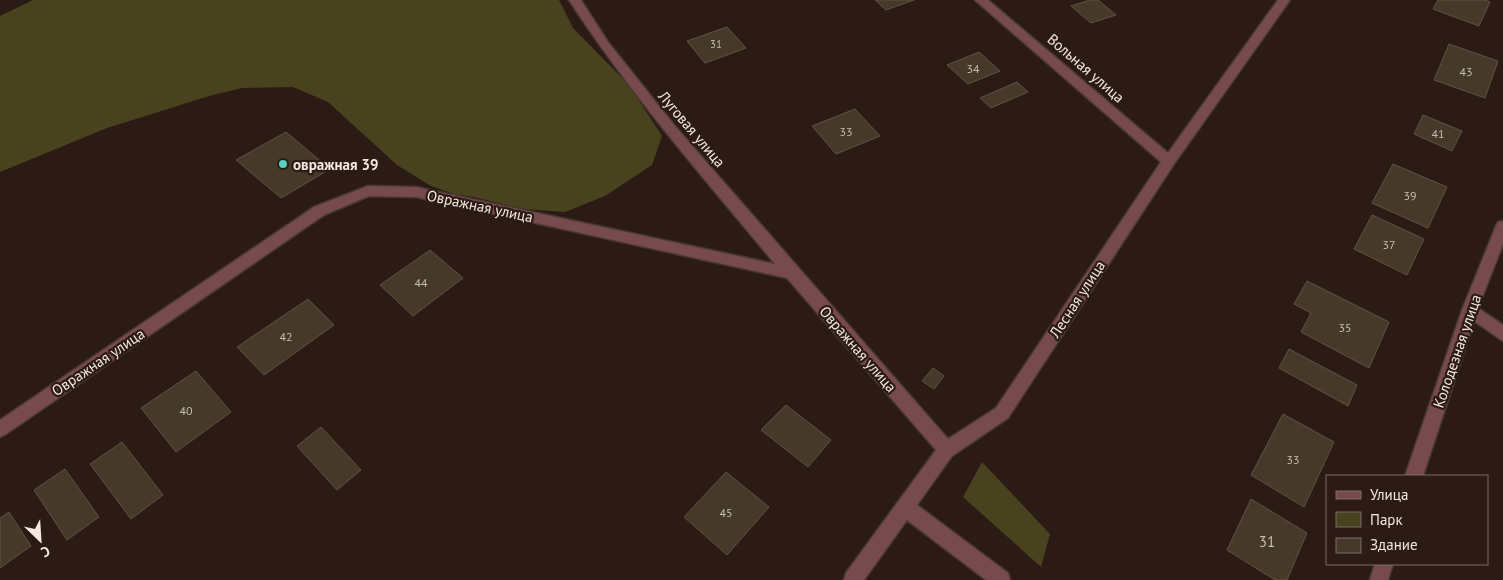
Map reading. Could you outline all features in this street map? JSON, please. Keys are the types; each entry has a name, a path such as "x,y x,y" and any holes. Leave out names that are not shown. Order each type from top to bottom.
{"street":[{"name":"Луговая улица","path":"576,0 604,45 633,83 792,273"},
{"name":"Вольная улица","path":"981,0 1169,161"},
{"name":"Лесная улица","path":"853,580 946,450 1002,413 1169,161 1284,0"},
{"name":"Овражная улица","path":"0,429 319,211 368,190 416,192 792,273 946,450"},
{"name":"Колодезная улица","path":"1414,475 1470,310 1503,226"},
{"path":"1470,310 1503,334"},
{"path":"905,507 1001,580"},
{"path":"1379,580 1384,565"}],"green space":[{"path":"33,0 559,0 573,28 629,85 662,136 652,165 605,196 565,212 524,209 454,194 431,186 397,165 328,102 293,87 242,88 209,96 107,128 0,172 0,16"},
{"path":"982,462 1050,534 1041,567 963,497"}],"building":[{"path":"875,0 914,0 886,10"},
{"path":"1090,0 1098,0 1116,15 1091,23 1071,6"},
{"path":"1438,0 1485,0 1490,2 1479,26 1433,9"},
{"path":"727,27 746,48 705,63 687,41"},
{"path":"1449,44 1498,61 1485,98 1434,80"},
{"path":"979,52 1000,71 968,84 947,65"},
{"path":"1017,82 1028,92 991,108 980,98"},
{"path":"855,109 880,136 836,154 812,126"},
{"path":"1423,115 1462,131 1452,151 1414,134"},
{"name":"овражная 39","path":"286,132 330,169 281,198 236,160"},
{"path":"1393,164 1447,187 1428,228 1372,203"},
{"path":"1372,215 1424,239 1407,275 1354,249"},
{"path":"430,250 463,278 413,316 380,285"},
{"path":"1307,281 1389,322 1369,368 1301,332 1311,313 1294,304"},
{"path":"308,299 334,325 264,375 237,347"},
{"path":"1289,349 1357,385 1348,406 1279,368"},
{"path":"933,368 944,376 934,389 922,381"},
{"path":"196,371 231,412 176,452 141,408"},
{"path":"786,405 831,440 808,467 761,430"},
{"path":"1283,414 1334,442 1304,507 1251,475"},
{"path":"321,427 361,470 337,490 297,446"},
{"path":"122,442 163,495 131,519 90,464"},
{"path":"65,469 99,517 67,540 34,490"},
{"path":"726,472 769,507 727,555 684,517"},
{"path":"1251,499 1307,533 1287,580 1275,580 1227,550"},
{"path":"9,512 31,546 0,568 0,518"}],"place":[{"name":"овражная 39","path":"283,164"}]}
